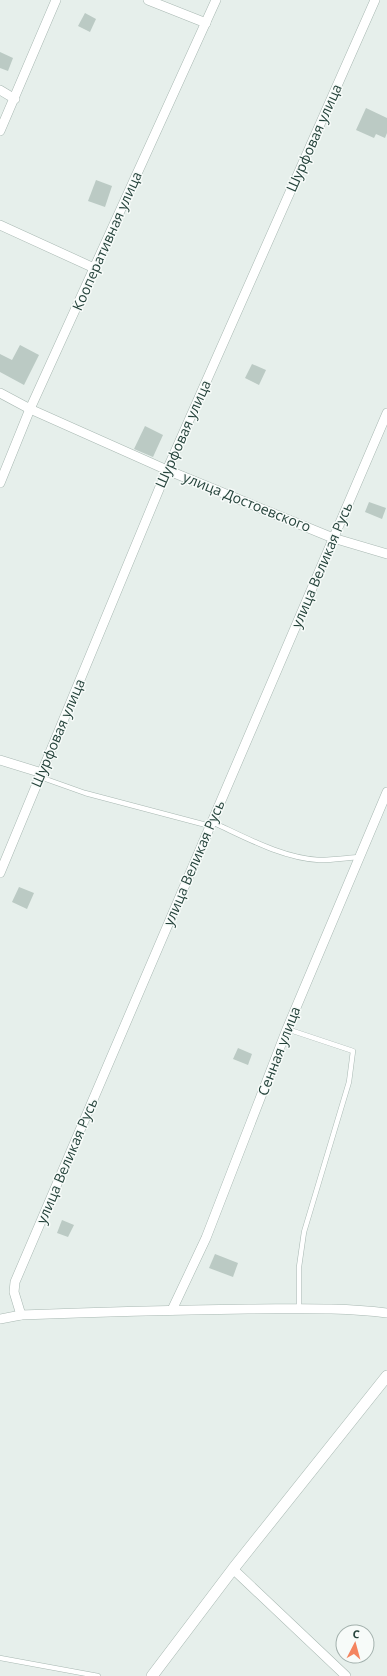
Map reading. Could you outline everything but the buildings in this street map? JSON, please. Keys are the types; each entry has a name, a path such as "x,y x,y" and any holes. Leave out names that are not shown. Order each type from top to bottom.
{"street":[{"path":"0,131 15,99 56,0"},
{"path":"148,0 206,23"},
{"name":"Кооперативная улица","path":"0,483 30,409 216,0"},
{"name":"Шурфовая улица","path":"0,872 167,470 375,0"},
{"path":"0,90 15,99"},
{"path":"0,225 94,268"},
{"name":"улица Достоевского","path":"0,393 30,409 167,470 334,538 387,554"},
{"name":"улица Великая Русь","path":"21,1315 14,1292 15,1282 387,413"},
{"path":"0,760 41,775"},
{"name":"Сенная улица","path":"172,1310 209,1231 287,1029 387,792"},
{"path":"0,1319 21,1315 172,1310 299,1309 371,1311 387,1313"},
{"path":"152,1676 233,1569 387,1376"},
{"path":"233,1569 346,1676"}],"lane":[{"path":"41,775 84,793 211,824 293,856 318,860 359,857"},
{"path":"287,1029 353,1051 349,1082 304,1232 299,1267 299,1309"},
{"path":"0,1658 98,1676"}]}
